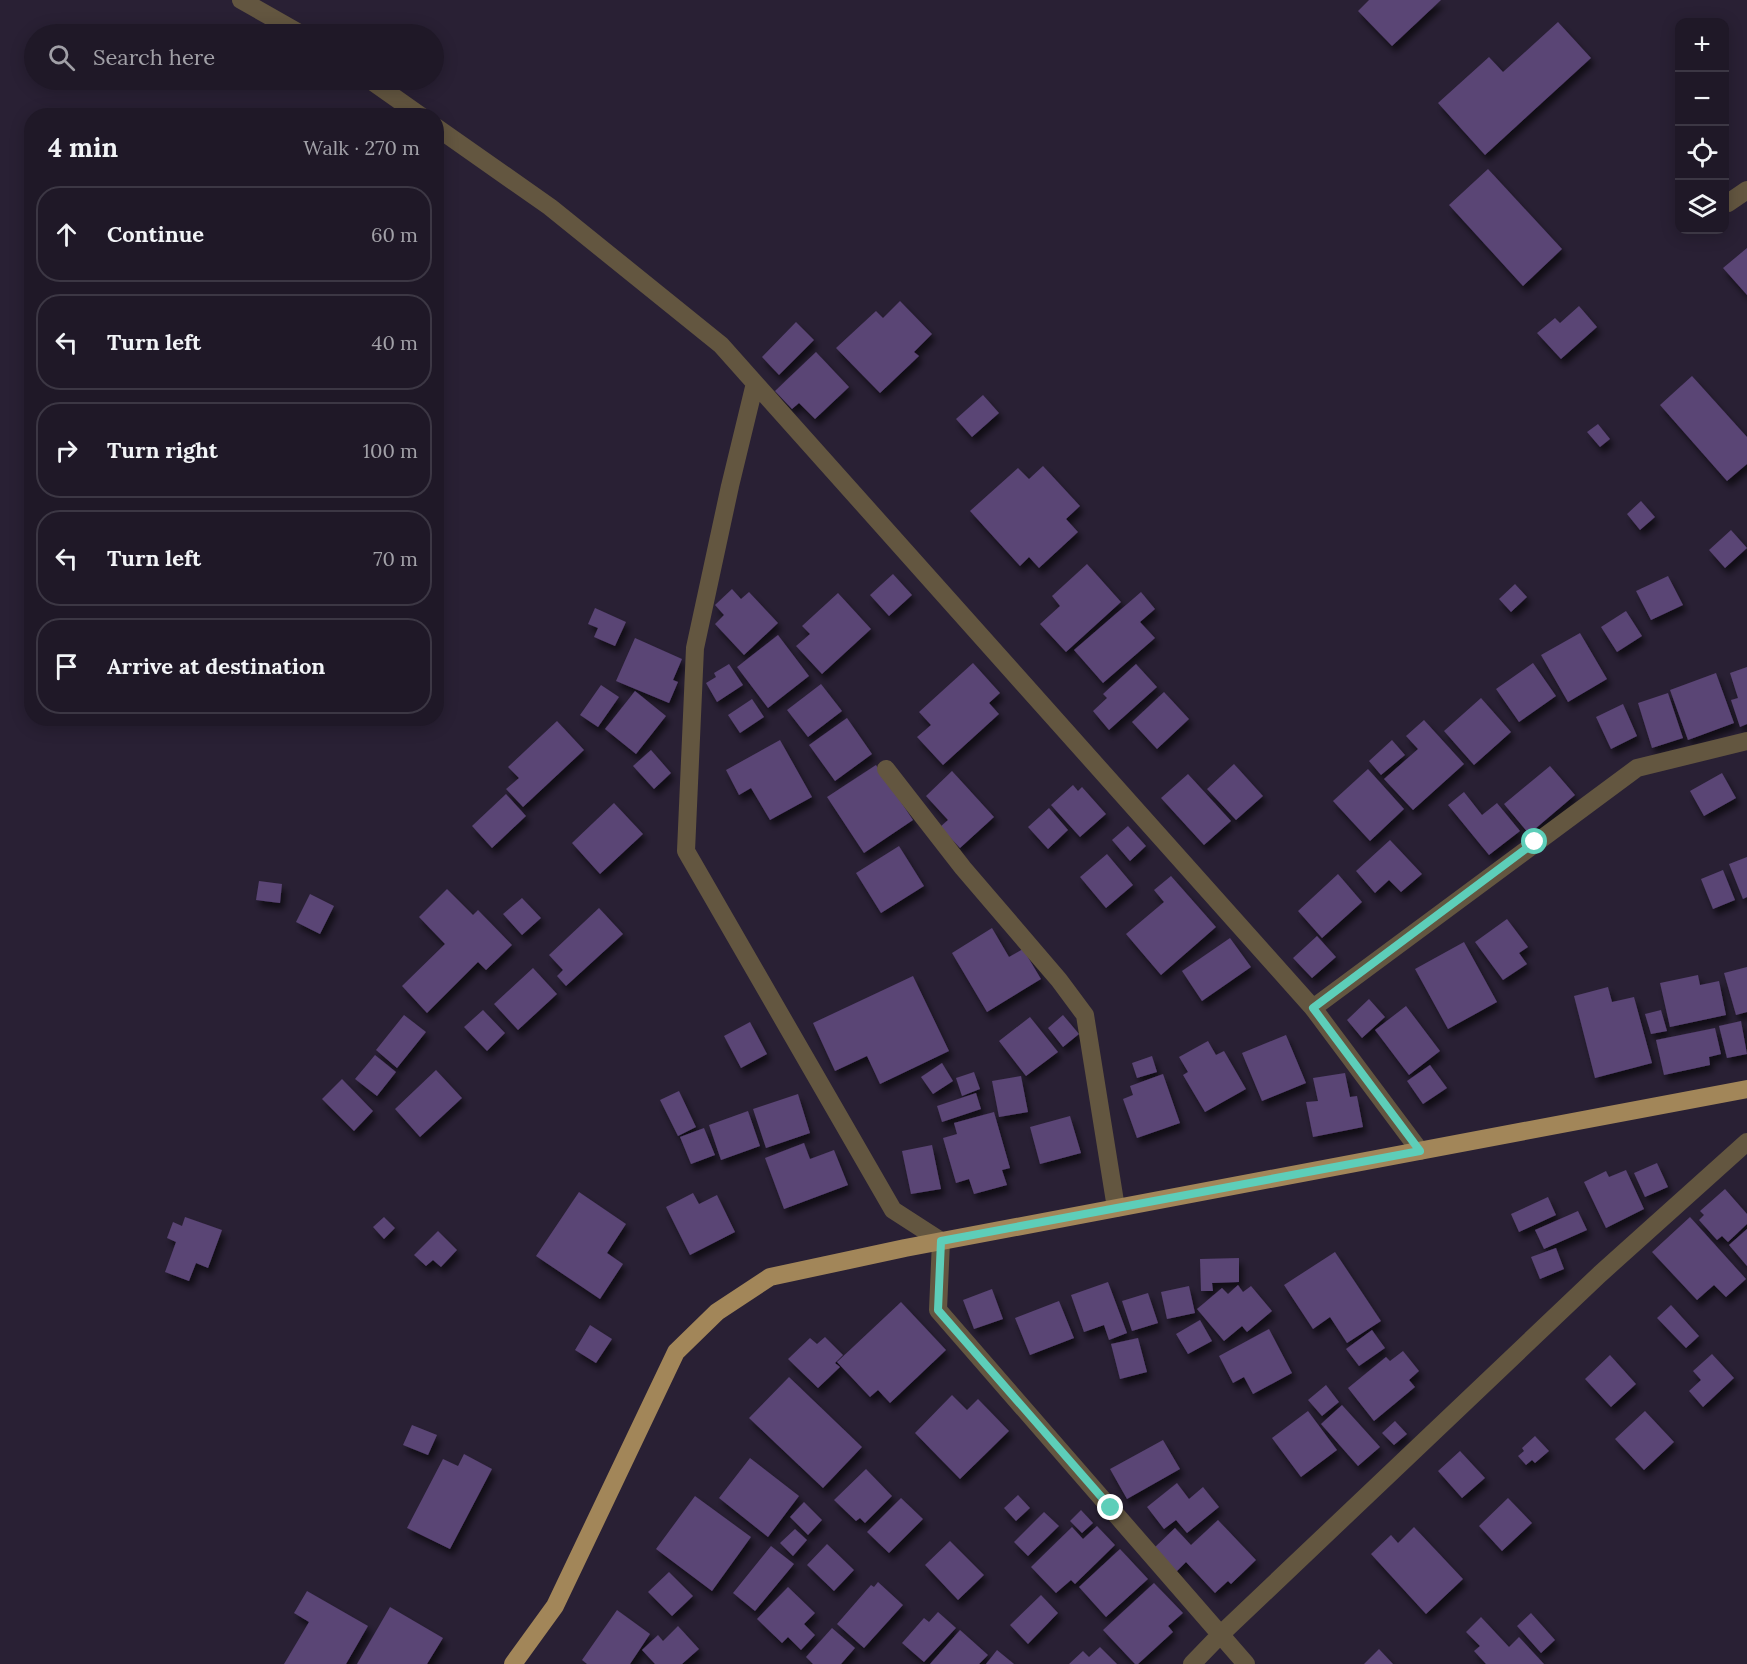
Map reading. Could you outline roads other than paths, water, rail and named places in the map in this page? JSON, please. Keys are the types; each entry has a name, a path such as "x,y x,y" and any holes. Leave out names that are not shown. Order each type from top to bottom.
{"main road":[{"path":"513,1664 555,1606 676,1352 717,1312 770,1277 941,1241 1747,1089"}],"street":[{"path":"241,0 283,24"},
{"path":"384,90 410,108"},
{"path":"444,133 549,207 721,345 1313,1008 1420,1151"},
{"path":"1729,202 1747,190"},
{"path":"755,383 695,648 686,851 892,1210 941,1241 938,1310 1246,1664"},
{"path":"1313,1008 1637,768 1747,741"},
{"path":"886,769 963,868 1059,980 1085,1015 1116,1208"},
{"path":"1192,1664 1591,1282 1747,1142"}]}
